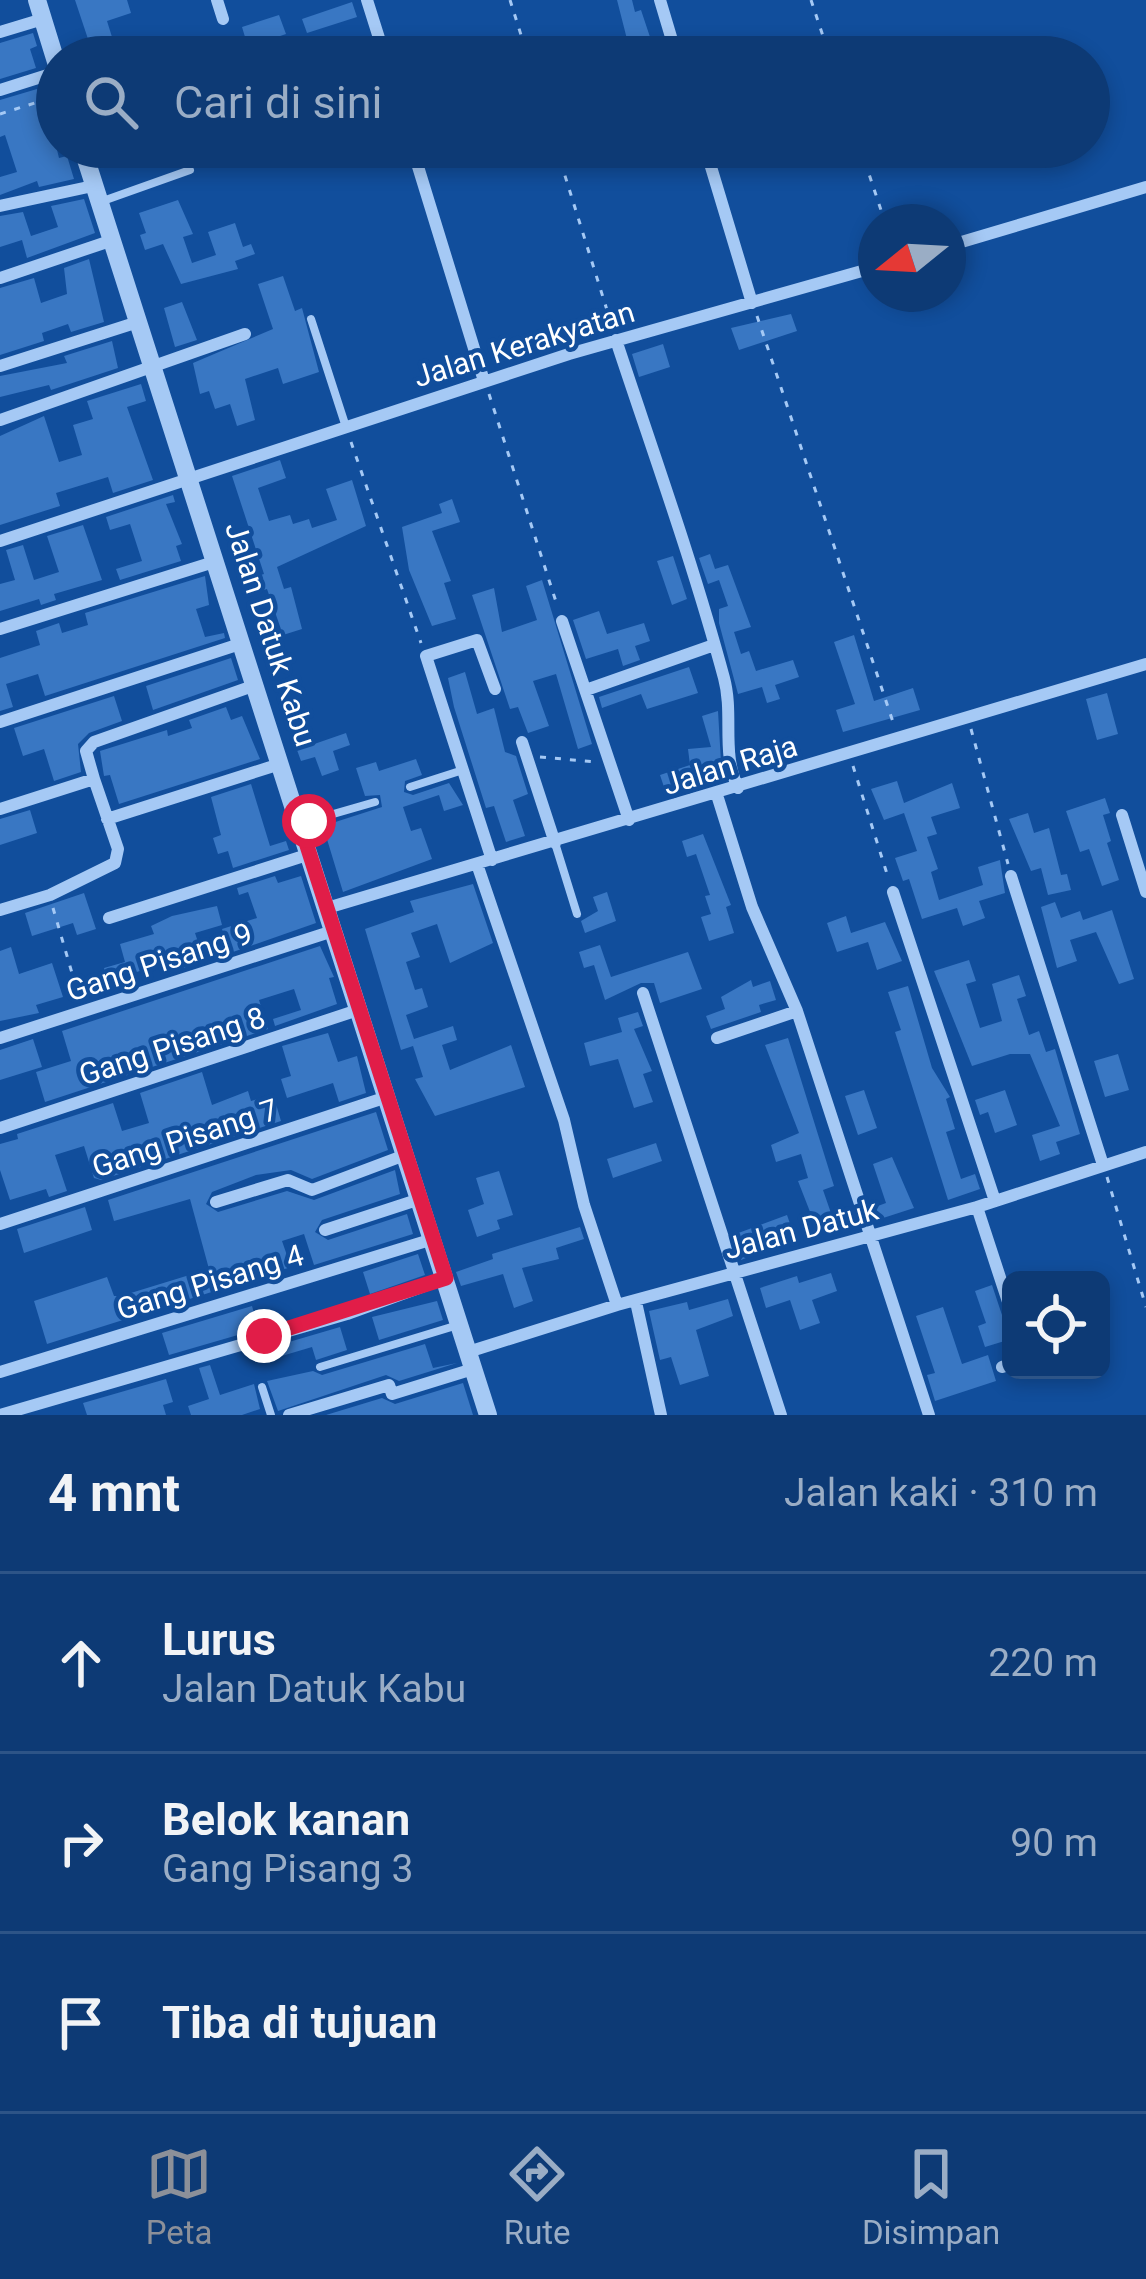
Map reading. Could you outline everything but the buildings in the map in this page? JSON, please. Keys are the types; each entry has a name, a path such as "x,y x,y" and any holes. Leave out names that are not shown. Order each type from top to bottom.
{"street":[{"path":"217,0 223,19"},
{"path":"367,0 378,36"},
{"path":"659,0 670,36"},
{"path":"0,32 40,10"},
{"path":"0,90 36,77"},
{"name":"Jalan Datuk Kabu","path":"88,168 488,1415"},
{"path":"418,168 484,381"},
{"path":"711,168 752,303"},
{"path":"966,241 1146,188"},
{"path":"0,206 96,194"},
{"path":"0,278 110,241"},
{"name":"Jalan Kerakyatan","path":"0,541 345,424 616,340 858,272"},
{"path":"0,366 138,322"},
{"path":"0,420 245,334"},
{"path":"616,340 714,645 729,701 728,759 738,788"},
{"path":"0,629 217,561"},
{"path":"562,621 629,820"},
{"path":"492,860 425,656 480,642 495,689"},
{"path":"0,722 243,643"},
{"path":"586,690 714,645"},
{"name":"Jalan Raja","path":"327,908 1146,664"},
{"path":"0,910 50,895 115,863 118,850 87,747 256,685"},
{"path":"522,742 555,843"},
{"path":"107,819 280,764"},
{"path":"0,809 94,779"},
{"path":"717,795 752,907 797,1011 928,1415"},
{"path":"1123,815 1146,892"},
{"path":"109,918 310,854"},
{"path":"477,864 564,1120 584,1205 617,1305"},
{"path":"1011,876 1103,1165"},
{"path":"893,892 995,1201"},
{"name":"Gang Pisang 9","path":"0,1038 334,931"},
{"path":"643,993 781,1415"},
{"name":"Gang Pisang 8","path":"0,1128 358,1010"},
{"path":"717,1038 797,1011"},
{"name":"Gang Pisang 7","path":"0,1224 384,1098"},
{"name":"Jalan Datuk","path":"289,1415 388,1385 392,1394 617,1305 976,1207 1146,1152"},
{"path":"216,1202 288,1180 312,1190 405,1155"},
{"path":"326,1230 420,1199"},
{"path":"976,1207 1002,1284"},
{"name":"Gang Pisang 4","path":"0,1372 434,1238"},
{"path":"0,1415 347,1314 446,1278"},
{"path":"636,1303 661,1415"}],"lane":[{"path":"96,194 190,170"},
{"path":"311,319 345,424"},
{"path":"410,787 463,770"},
{"path":"300,824 375,802"},
{"path":"555,843 577,914"},
{"path":"320,1367 459,1324"},
{"path":"262,1387 271,1415"}],"path":[{"path":"510,0 521,36"},
{"path":"811,0 823,36"},
{"path":"0,114 36,103"},
{"path":"563,168 616,340"},
{"path":"867,168 879,204"},
{"path":"752,303 898,736"},
{"path":"484,381 562,621"},
{"path":"345,424 425,656"},
{"path":"967,716 1011,876"},
{"path":"522,742 543,758 610,764"},
{"path":"849,753 893,892"},
{"path":"50,895 83,1012"},
{"path":"1103,1165 1146,1307"}],"route":[{"path":"264,1336 347,1314 446,1278 384,1098 300,824 309,821"}]}
